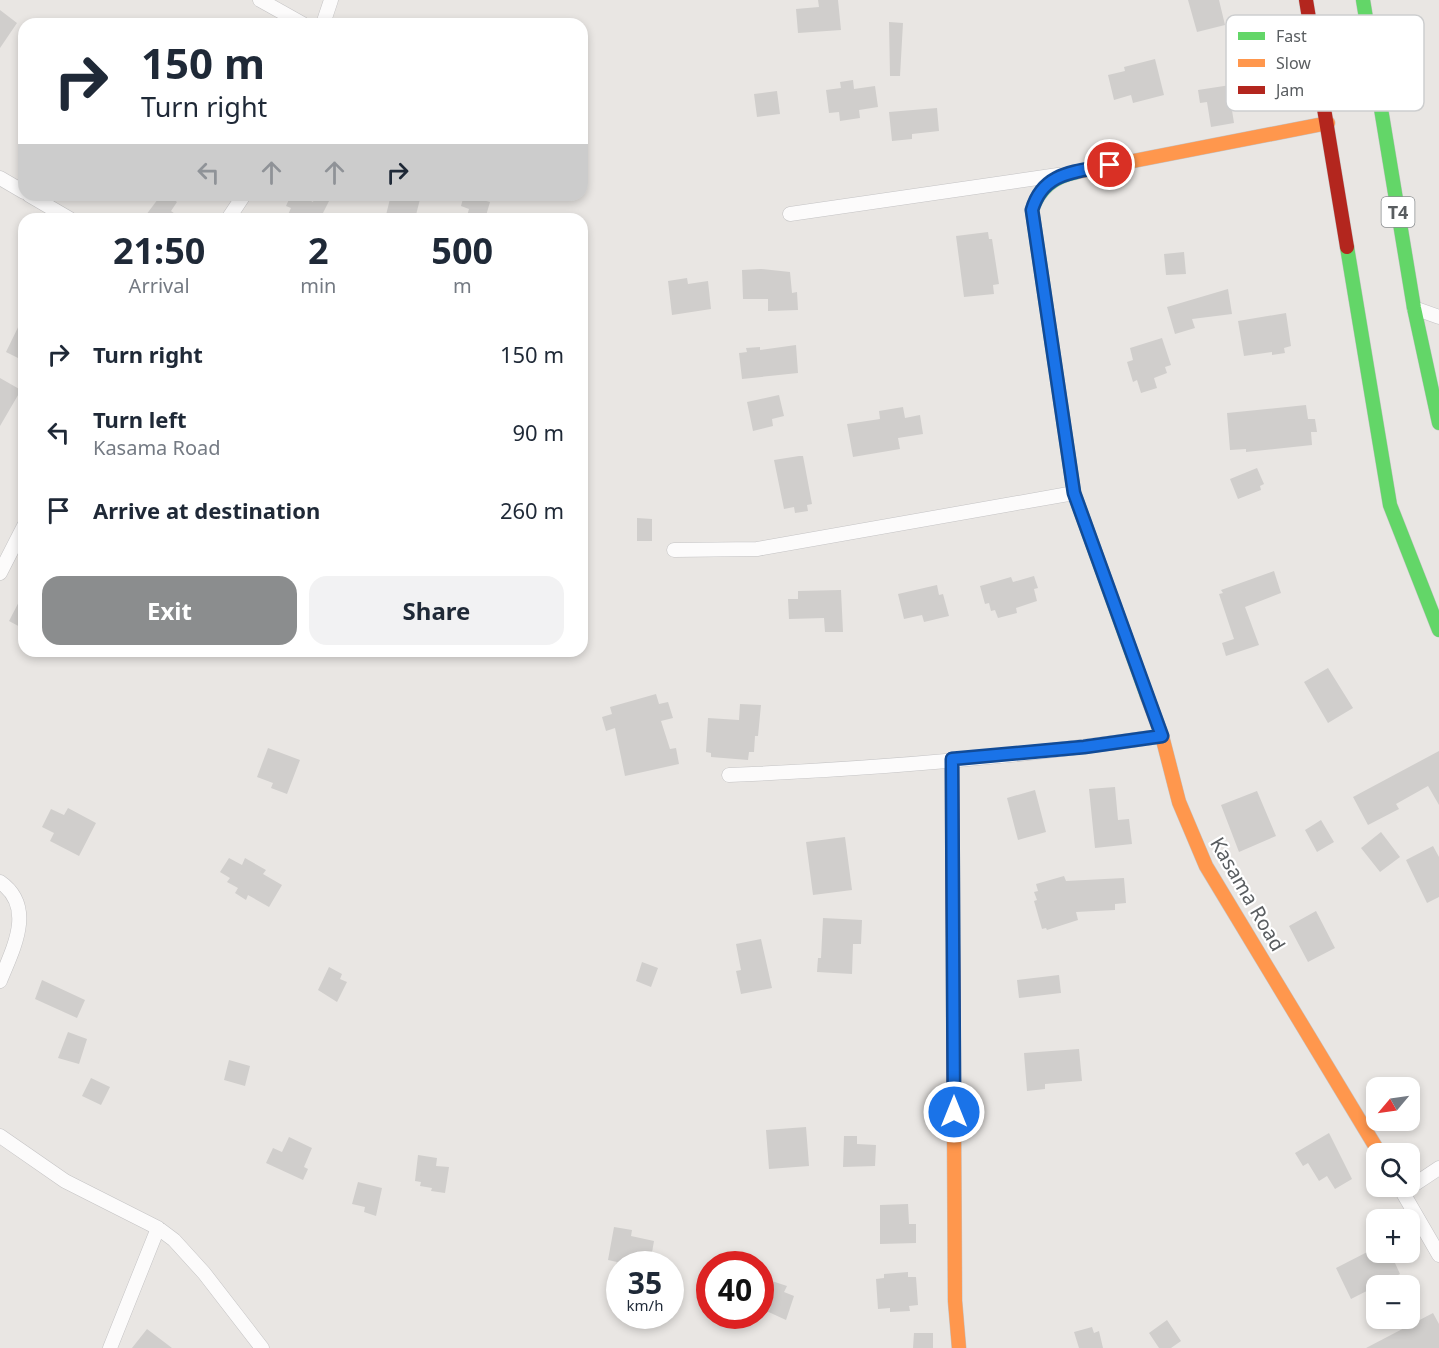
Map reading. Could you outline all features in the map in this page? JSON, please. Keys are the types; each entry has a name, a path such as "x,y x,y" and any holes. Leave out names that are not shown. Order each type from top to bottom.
{"main road":[{"path":"1306,0 1309,15"},
{"name":"T4","path":"1363,0 1365,15"},
{"path":"1326,111 1390,505 1439,630"},
{"name":"T4","path":"1381,111 1414,308 1439,423"},
{"name":"Kasama Road","path":"1328,123 1066,174 1049,182 1037,193 1032,210 1074,493 1162,736 1179,802 1206,866 1373,1143"},
{"path":"952,759 955,1301 959,1348"}],"street":[{"path":"260,0 292,18"},
{"path":"325,18 331,0"},
{"path":"790,214 1066,174"},
{"path":"0,178 18,188"},
{"path":"39,201 60,213"},
{"path":"1414,308 1439,316"},
{"path":"675,550 756,549 1074,493"},
{"path":"0,573 18,538"},
{"path":"729,775 823,771 1084,747 1162,736"},
{"path":"0,981 19,936 20,911 16,898 4,885"},
{"path":"0,1136 65,1181 158,1228 174,1240 204,1273 262,1348"},
{"path":"1420,1178 1439,1168"},
{"path":"1406,1197 1439,1255"},
{"path":"111,1348 158,1228"}],"building":[{"path":"818,0 838,0 841,30 798,33 796,9 819,7"},
{"path":"1188,0 1219,0 1225,25 1197,32"},
{"path":"0,10 17,23 0,48"},
{"path":"889,22 903,23 900,76 890,76"},
{"path":"1155,59 1164,95 1133,103 1131,95 1114,100 1108,75 1125,71 1124,67"},
{"path":"853,80 854,89 875,86 878,107 859,110 860,118 840,121 839,112 829,113 826,90 841,88 840,82"},
{"path":"1226,86 1226,111 1232,111 1234,123 1211,127 1207,102 1200,103 1198,90"},
{"path":"777,91 780,114 757,117 754,94"},
{"path":"937,108 939,131 912,134 912,139 892,141 889,112"},
{"path":"156,201 177,202 171,211 174,213 148,213"},
{"path":"288,201 329,201 323,213 289,213 291,208 286,206"},
{"path":"390,201 420,201 416,213 386,213"},
{"path":"462,201 490,202 487,213 468,213 469,209 461,206"},
{"path":"988,232 989,239 992,239 999,284 993,285 994,294 964,297 956,236"},
{"path":"1184,252 1186,274 1166,275 1164,254"},
{"path":"742,270 790,272 792,293 797,292 798,310 768,311 768,299 743,299"},
{"path":"687,278 688,284 708,281 711,309 672,315 668,281"},
{"path":"1228,289 1232,314 1192,319 1195,328 1175,334 1167,307"},
{"path":"1286,313 1291,346 1284,348 1285,353 1272,355 1272,352 1244,356 1238,321"},
{"path":"18,327 18,358 6,352"},
{"path":"1162,338 1171,365 1165,367 1167,373 1154,378 1157,388 1141,393 1137,380 1133,382 1127,362 1133,360 1130,348"},
{"path":"796,345 798,373 742,379 739,353 747,352 746,348 760,347 760,350"},
{"path":"0,378 18,388 18,395 0,426"},
{"path":"779,395 784,416 772,419 773,426 753,431 747,402"},
{"path":"1306,405 1308,419 1315,419 1317,432 1311,432 1312,445 1246,452 1246,449 1230,450 1227,413"},
{"path":"903,407 905,418 920,415 923,434 898,438 900,449 853,457 847,424 880,419 879,411"},
{"path":"803,456 812,504 807,505 808,511 795,513 794,507 784,509 774,460"},
{"path":"1257,468 1264,484 1260,486 1261,490 1238,499 1230,479"},
{"path":"637,518 652,519 652,541 637,541"},
{"path":"1274,571 1281,593 1245,607 1259,645 1226,656 1222,643 1234,639 1219,594 1223,593 1221,590"},
{"path":"1034,576 1038,588 1034,589 1037,601 1016,608 1017,613 998,618 995,610 991,611 989,603 985,604 980,586 1011,577 1013,582"},
{"path":"937,585 939,595 943,594 949,616 924,622 922,615 904,619 898,594"},
{"path":"841,590 843,632 825,632 824,618 789,619 788,599 798,599 798,591"},
{"path":"18,604 18,626 9,621"},
{"path":"1328,668 1353,708 1328,723 1304,682"},
{"path":"656,694 659,704 668,702 673,718 661,721 670,749 676,748 679,764 625,776 615,728 606,731 602,717 612,714 610,707"},
{"path":"740,704 761,705 754,752 749,752 748,760 711,757 711,753 706,752 708,718 739,720"},
{"path":"268,748 300,760 287,794 271,788 273,783 257,777"},
{"path":"1439,751 1439,805 1428,786 1396,804 1399,809 1368,825 1353,797"},
{"path":"1115,787 1118,820 1129,819 1132,844 1095,848 1089,789"},
{"path":"1035,790 1046,832 1018,840 1007,798"},
{"path":"1257,791 1276,836 1239,852 1221,805"},
{"path":"68,808 96,823 79,856 50,841 54,833 42,827 51,809 64,815"},
{"path":"1321,820 1334,842 1317,852 1305,830"},
{"path":"1381,832 1400,857 1380,872 1361,848"},
{"path":"845,837 852,890 813,895 806,842"},
{"path":"1433,846 1439,857 1439,897 1427,903 1406,860"},
{"path":"229,858 242,865 245,858 266,870 263,874 282,885 269,907 248,895 246,900 235,893 238,888 227,882 230,878 220,872"},
{"path":"1064,876 1066,881 1124,878 1126,903 1115,904 1115,910 1076,912 1078,920 1047,930 1042,929 1034,901 1037,900 1034,892 1038,891 1036,884"},
{"path":"1316,911 1335,948 1308,962 1289,926"},
{"path":"823,918 862,920 861,944 853,944 852,974 817,972 818,958 821,958"},
{"path":"761,939 772,988 741,994 736,971 741,970 736,944"},
{"path":"642,962 658,968 651,987 636,981"},
{"path":"329,967 342,974 340,979 347,982 337,1002 318,990"},
{"path":"1059,975 1061,993 1019,998 1017,980"},
{"path":"42,980 85,1000 77,1018 35,999"},
{"path":"68,1032 87,1039 79,1064 58,1058"},
{"path":"1079,1049 1082,1081 1045,1084 1045,1089 1027,1091 1024,1053"},
{"path":"229,1060 250,1066 245,1086 224,1080"},
{"path":"91,1078 110,1087 101,1105 82,1096"},
{"path":"806,1127 809,1166 769,1169 766,1130"},
{"path":"1329,1133 1352,1179 1335,1189 1327,1176 1319,1181 1308,1163 1303,1166 1295,1153"},
{"path":"844,1136 857,1136 857,1144 876,1145 875,1166 843,1167"},
{"path":"289,1137 312,1148 304,1167 308,1169 303,1180 266,1163 273,1148 282,1152"},
{"path":"418,1155 437,1158 436,1166 449,1167 445,1193 431,1191 432,1188 420,1186 421,1182 415,1181"},
{"path":"358,1182 382,1188 376,1216 364,1212 365,1207 352,1204"},
{"path":"908,1204 909,1224 916,1224 916,1243 880,1244 880,1205"},
{"path":"614,1227 632,1230 631,1236 654,1241 652,1251 610,1251"},
{"path":"1366,1253 1366,1263 1395,1263 1400,1274 1366,1275 1366,1291 1351,1299 1336,1268"},
{"path":"908,1272 908,1277 916,1277 918,1305 909,1306 910,1311 890,1312 890,1308 878,1309 876,1279 884,1278 884,1274"},
{"path":"774,1282 787,1286 784,1292 794,1296 786,1320 774,1314"},
{"path":"1433,1313 1439,1324 1439,1348 1366,1348 1402,1329 1420,1329 1420,1320"},
{"path":"1167,1320 1181,1341 1171,1348 1159,1348 1149,1333"},
{"path":"1092,1327 1094,1333 1099,1331 1103,1348 1079,1348 1074,1332"},
{"path":"147,1329 172,1348 132,1348"},
{"path":"914,1333 933,1333 933,1348 913,1348"}],"traffic: fast":[{"path":"1363,0 1365,15"},
{"path":"1381,111 1414,308 1439,423"},
{"path":"1077,172 1048,184 1039,195 1032,210 1074,493 1147,696"},
{"path":"1347,247 1390,505 1439,630"}],"traffic: slow":[{"path":"1077,172 1328,123"},
{"path":"1147,696 1162,736 1179,802 1206,866 1373,1143"},
{"path":"954,1126 955,1301 959,1348"}],"traffic: jam":[{"path":"1306,0 1308,15"},
{"path":"1324,111 1347,247"},
{"path":"952,759 954,1126"}],"route":[{"path":"954,1112 952,759 1084,747 1162,736 1074,493 1032,210 1037,193 1049,182 1066,174 1110,165"}]}
